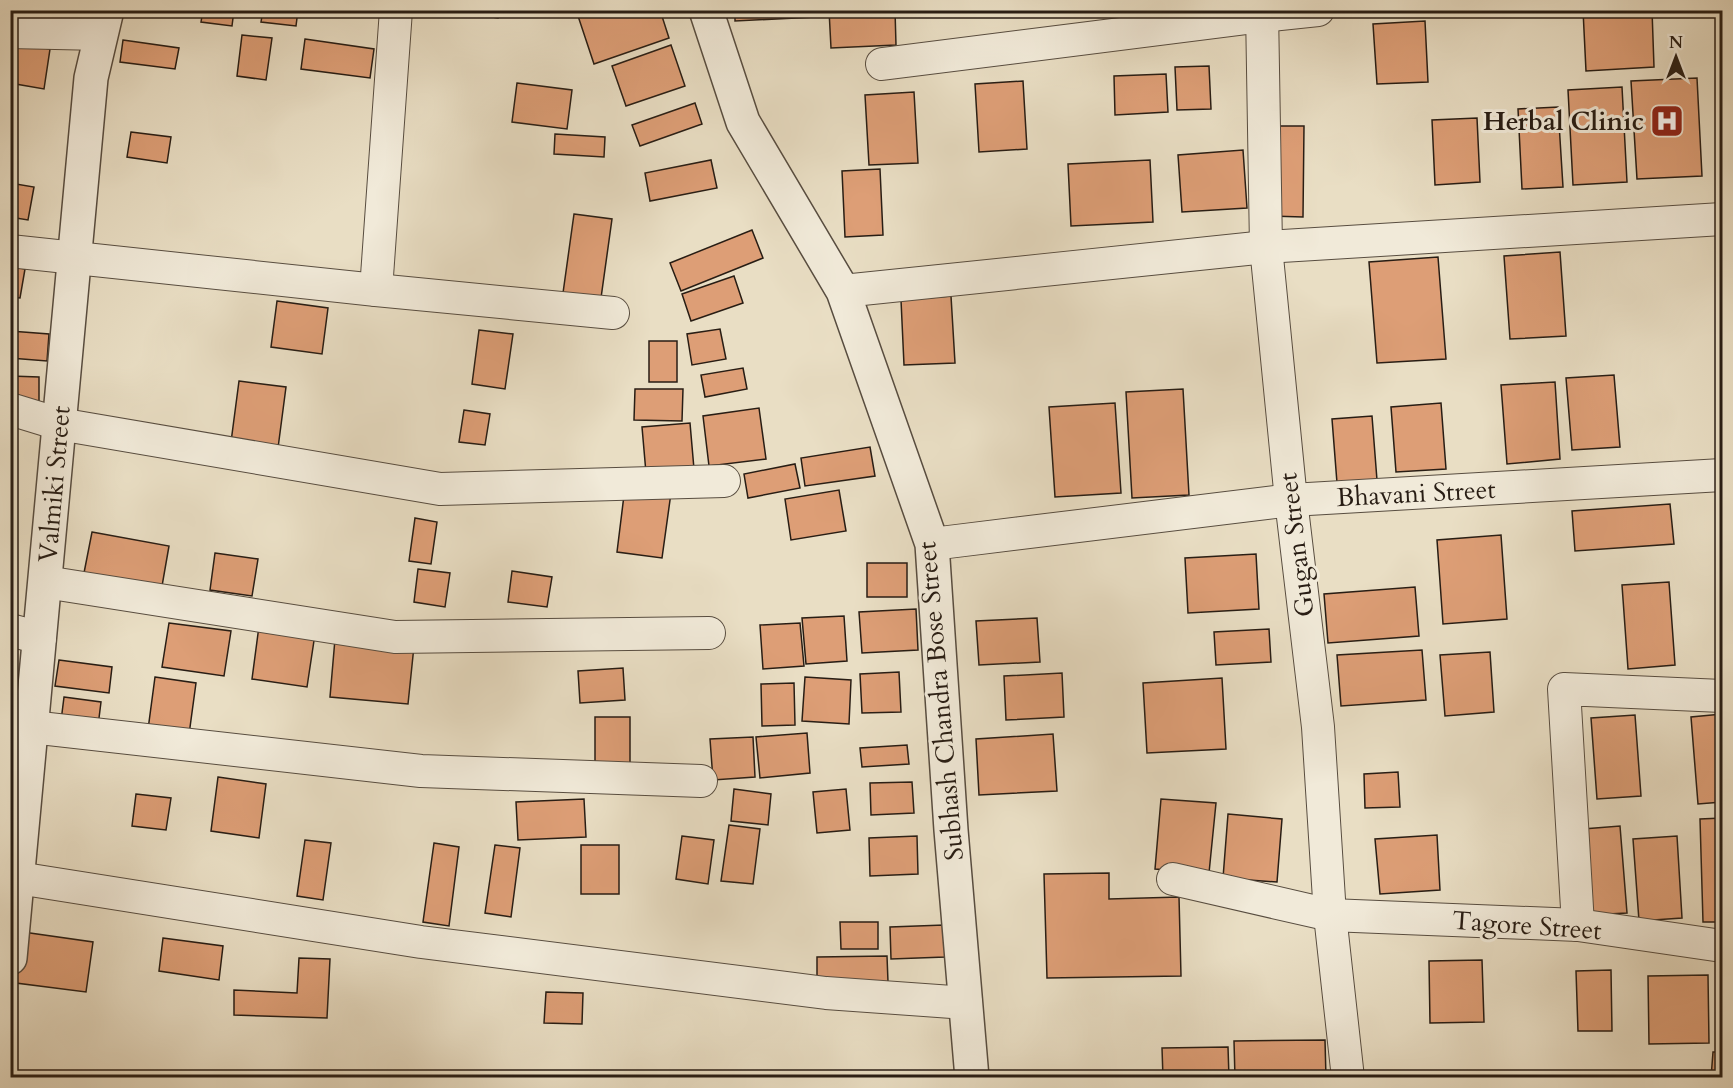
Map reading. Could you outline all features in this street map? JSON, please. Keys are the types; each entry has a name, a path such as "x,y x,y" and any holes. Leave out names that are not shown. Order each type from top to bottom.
{"street":[{"path":"376,290 396,10"},
{"name":"Subhash Chandra Bose Street","path":"706,10 743,122 843,291 932,544 951,830 972,1077"},
{"path":"882,64 1263,13 1318,10"},
{"name":"Gugan Street","path":"1263,13 1266,247 1290,500 1318,727 1330,915 1348,1077"},
{"path":"10,32 104,22"},
{"name":"Valmiki Street","path":"10,958 14,877 31,727 25,634 45,582 91,78 104,22"},
{"path":"843,291 1266,247 1722,219"},
{"path":"10,251 613,313"},
{"path":"10,410 59,424 440,489 724,481"},
{"name":"Bhavani Street","path":"932,544 1290,500 1722,475"},
{"path":"45,582 395,637 709,633"},
{"path":"1578,925 1564,689 1722,696"},
{"path":"31,727 421,771 701,781"},
{"path":"14,877 421,942 826,993 966,1003"},
{"name":"Tagore Street","path":"1173,879 1330,915 1578,925 1722,946"}],"building":[{"path":"203,10 234,10 232,26 201,22"},
{"path":"263,10 298,10 296,26 261,22"},
{"path":"442,10 499,10 498,18"},
{"path":"593,10 660,10 669,38 594,64 578,16"},
{"path":"735,10 814,10 815,17 735,21"},
{"path":"829,10 895,10 896,45 831,48"},
{"path":"971,10 1030,10 1030,13 971,16"},
{"path":"1583,10 1652,10 1654,67 1586,71"},
{"path":"1425,21 1428,82 1377,84 1373,24"},
{"path":"242,35 272,38 266,80 237,76"},
{"path":"305,39 374,49 370,78 301,69"},
{"path":"123,40 179,48 175,69 120,62"},
{"path":"10,42 50,49 44,89 10,83"},
{"path":"671,45 685,86 626,106 612,66"},
{"path":"1209,66 1211,109 1177,110 1175,67"},
{"path":"1166,74 1168,112 1115,115 1114,76"},
{"path":"1697,78 1702,176 1637,179 1631,81"},
{"path":"1023,81 1027,149 979,152 975,84"},
{"path":"517,83 572,90 567,129 512,122"},
{"path":"1622,87 1627,182 1573,185 1568,90"},
{"path":"914,92 918,163 869,165 865,95"},
{"path":"695,103 702,124 640,146 632,125"},
{"path":"1558,107 1563,187 1522,189 1518,109"},
{"path":"1477,118 1480,182 1435,185 1432,120"},
{"path":"1269,126 1304,126 1303,217 1268,216"},
{"path":"131,132 171,137 167,163 127,157"},
{"path":"555,134 605,137 604,157 554,154"},
{"path":"1243,150 1247,208 1182,212 1178,155"},
{"path":"711,160 717,188 650,201 645,173"},
{"path":"1150,160 1153,222 1071,226 1068,164"},
{"path":"880,169 883,235 845,237 842,171"},
{"path":"10,183 34,187 28,220 10,217"},
{"path":"574,214 612,219 601,298 563,293"},
{"path":"752,230 763,258 681,291 670,263"},
{"path":"1560,252 1566,336 1510,339 1504,256"},
{"path":"1438,257 1446,359 1377,363 1369,262"},
{"path":"10,266 25,269 20,298 10,297"},
{"path":"734,276 743,303 691,321 682,294"},
{"path":"951,296 955,363 904,365 901,300"},
{"path":"277,301 328,308 322,354 271,347"},
{"path":"720,329 726,359 692,365 687,334"},
{"path":"479,330 513,334 505,389 472,384"},
{"path":"10,331 49,334 47,361 10,358"},
{"path":"649,341 677,341 677,382 649,382"},
{"path":"743,368 747,389 705,397 701,375"},
{"path":"1614,375 1620,447 1572,450 1566,378"},
{"path":"10,376 39,377 39,407 10,406"},
{"path":"239,381 286,387 278,448 231,442"},
{"path":"1555,382 1560,459 1507,464 1501,385"},
{"path":"635,389 683,389 682,421 634,420"},
{"path":"1183,389 1189,495 1132,498 1126,392"},
{"path":"1115,403 1121,493 1055,497 1049,407"},
{"path":"1441,403 1446,469 1396,472 1391,407"},
{"path":"759,408 766,459 709,466 703,416"},
{"path":"464,410 490,414 485,445 459,442"},
{"path":"1372,416 1377,480 1337,483 1332,419"},
{"path":"690,423 694,469 646,473 642,427"},
{"path":"870,447 875,476 805,486 801,458"},
{"path":"795,464 800,488 748,498 744,474"},
{"path":"625,487 671,493 662,558 617,552"},
{"path":"839,490 846,531 791,540 785,499"},
{"path":"1670,504 1674,544 1575,551 1572,511"},
{"path":"415,518 437,522 431,564 409,561"},
{"path":"92,532 169,546 161,592 83,578"},
{"path":"1501,535 1507,619 1443,624 1437,540"},
{"path":"215,553 258,559 252,596 210,590"},
{"path":"1256,554 1259,609 1188,613 1185,558"},
{"path":"867,563 907,563 907,597 867,597"},
{"path":"418,569 450,573 445,607 414,602"},
{"path":"512,571 552,577 547,607 508,602"},
{"path":"1669,582 1675,665 1628,669 1622,585"},
{"path":"1415,587 1419,636 1328,643 1324,594"},
{"path":"916,609 918,650 862,653 859,612"},
{"path":"844,616 847,661 806,664 802,618"},
{"path":"1037,618 1040,662 979,665 976,621"},
{"path":"169,623 231,631 224,676 162,667"},
{"path":"800,623 804,666 763,669 760,625"},
{"path":"259,626 315,634 307,687 252,679"},
{"path":"1269,629 1271,662 1216,665 1214,632"},
{"path":"335,639 414,646 408,704 330,697"},
{"path":"1422,650 1426,700 1341,706 1337,655"},
{"path":"1490,652 1494,712 1445,716 1440,655"},
{"path":"59,660 112,667 109,693 55,686"},
{"path":"623,668 625,700 580,703 578,671"},
{"path":"899,672 901,712 862,713 860,674"},
{"path":"1062,673 1064,717 1006,720 1004,676"},
{"path":"155,677 196,683 188,742 147,737"},
{"path":"805,677 851,680 849,724 802,721"},
{"path":"1222,678 1226,749 1147,753 1143,683"},
{"path":"794,683 795,725 762,726 761,684"},
{"path":"64,697 101,702 98,726 61,721"},
{"path":"1722,714 1722,802 1698,804 1691,717"},
{"path":"1635,715 1641,796 1597,799 1591,718"},
{"path":"595,717 630,717 630,769 595,769"},
{"path":"807,733 810,773 760,778 756,737"},
{"path":"1053,734 1057,791 979,795 976,739"},
{"path":"753,737 755,777 713,780 710,739"},
{"path":"907,745 909,764 862,767 860,748"},
{"path":"1398,772 1400,807 1365,808 1364,774"},
{"path":"218,777 266,784 259,838 211,831"},
{"path":"912,782 914,813 871,815 870,783"},
{"path":"734,789 771,794 768,825 731,821"},
{"path":"846,789 850,830 817,833 813,792"},
{"path":"136,794 171,798 166,830 132,826"},
{"path":"584,799 586,837 518,840 516,802"},
{"path":"1161,799 1216,803 1209,873 1155,869"},
{"path":"1228,814 1282,819 1277,882 1223,878"},
{"path":"1722,818 1722,922 1703,922 1700,819"},
{"path":"729,825 760,829 753,884 721,881"},
{"path":"1620,826 1627,913 1589,915 1583,829"},
{"path":"1437,835 1440,890 1380,894 1375,839"},
{"path":"682,836 714,840 708,884 676,879"},
{"path":"917,836 918,874 870,876 869,838"},
{"path":"1677,836 1682,918 1639,921 1633,839"},
{"path":"305,840 331,843 323,900 297,896"},
{"path":"434,843 459,847 449,926 423,922"},
{"path":"495,845 520,848 511,917 485,913"},
{"path":"581,845 619,845 619,894 581,894"},
{"path":"1109,873 1109,899 1179,897 1181,976 1047,978 1044,874"},
{"path":"840,922 878,922 878,949 841,949"},
{"path":"944,925 945,957 891,959 890,927"},
{"path":"23,932 93,942 86,992 16,983"},
{"path":"163,938 223,946 219,980 159,971"},
{"path":"887,956 888,982 817,983 817,957"},
{"path":"299,958 330,959 327,1018 234,1015 234,990 297,993"},
{"path":"1482,960 1484,1022 1430,1023 1429,961"},
{"path":"1611,970 1612,1031 1578,1031 1576,971"},
{"path":"1708,975 1709,1043 1649,1044 1648,976"},
{"path":"546,992 583,993 582,1024 544,1023"},
{"path":"1325,1040 1326,1078 1235,1078 1234,1041"},
{"path":"1228,1047 1229,1078 1163,1078 1162,1048"},
{"path":"1713,1052 1722,1052 1722,1078 1711,1078"}],"place":[{"name":"Herbal Clinic","path":"1667,121"}]}
